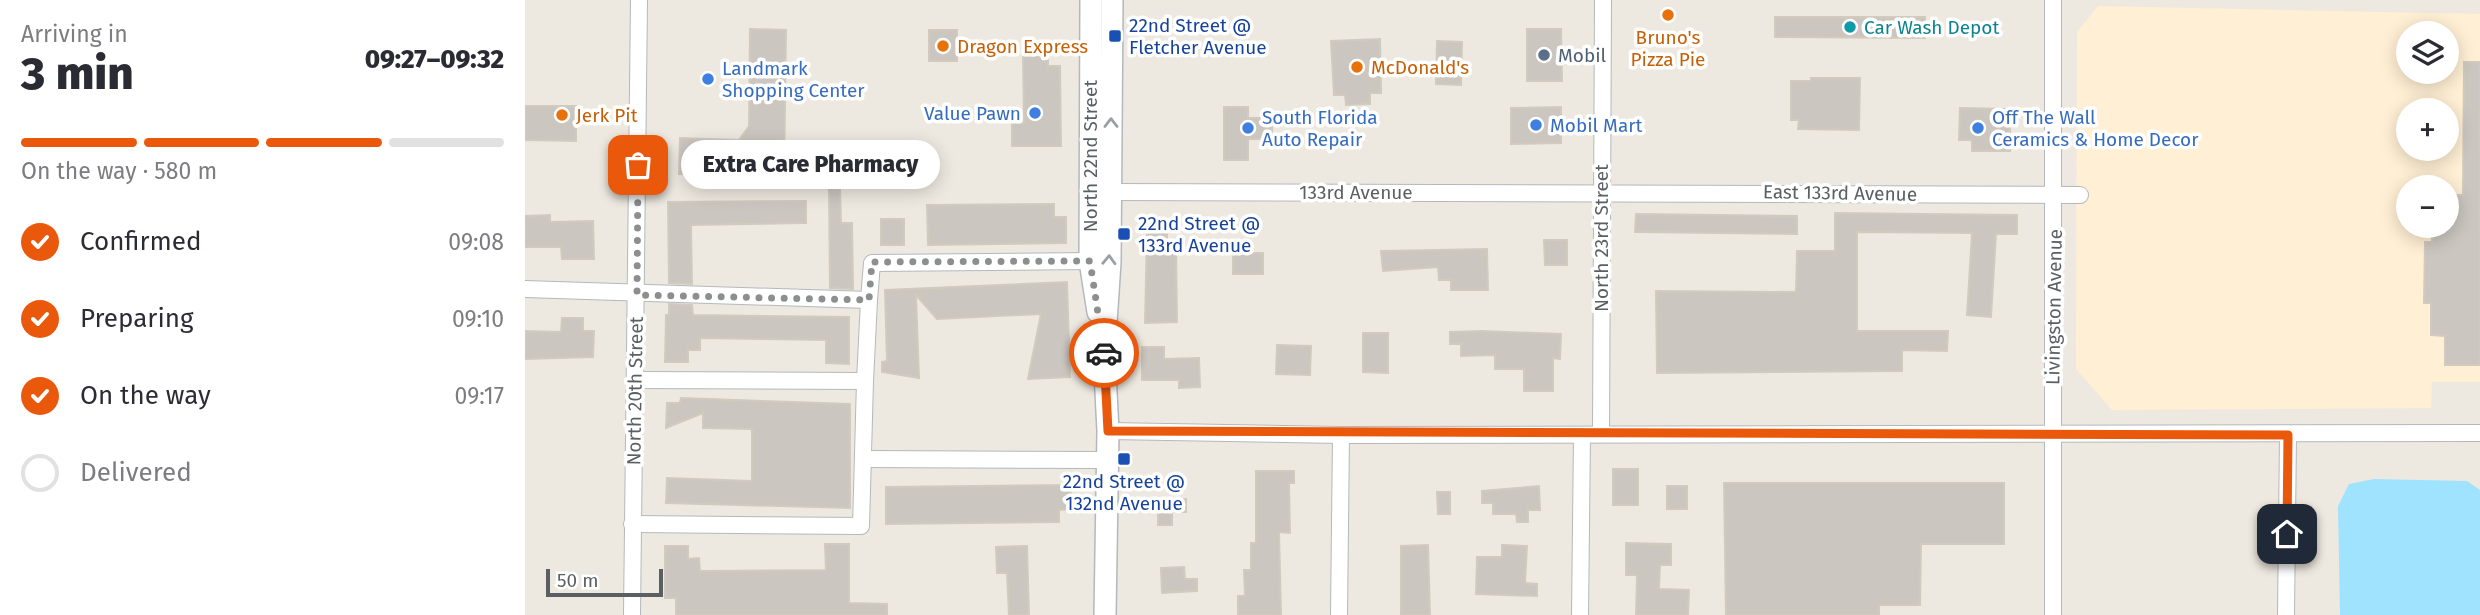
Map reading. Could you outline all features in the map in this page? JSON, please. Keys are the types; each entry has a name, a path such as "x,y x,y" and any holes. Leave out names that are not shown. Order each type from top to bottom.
{"street":[{"name":"North 20th Street","path":"632,615 639,0"},
{"name":"North 22nd Street","path":"1091,0 1090,261 1104,353"},
{"name":"North 22nd Street","path":"1105,615 1108,431 1104,353 1111,192 1112,0"},
{"name":"North 23rd Street","path":"1601,434 1603,0"},
{"name":"Livingston Avenue","path":"2053,0 2053,615"},
{"name":"133rd Avenue","path":"1111,192 1601,192"},
{"name":"East 133rd Avenue","path":"1601,192 2080,195"},
{"path":"632,524 861,526 872,262 1090,261"},
{"path":"525,289 637,295 869,300"},
{"path":"635,380 865,381"},
{"path":"1108,431 1341,435 2480,433"},
{"path":"1339,615 1341,435"},
{"path":"1580,615 1582,435"},
{"path":"2286,615 2288,435"},
{"path":"863,459 1107,460"}],"shaded area":[{"path":"2098,6 2480,14 2480,382 2432,382 2431,408 2112,410 2076,369 2077,32"}],"water":[{"path":"2374,479 2467,481 2480,490 2480,615 2340,615 2338,506 2349,484"}],"building":[{"name":"Car Wash Depot","path":"1775,17 1925,17 1925,38 1775,37"},
{"path":"750,29 786,30 784,176 679,174 680,138 739,140 749,126"},
{"name":"Mobil","path":"1527,29 1561,29 1562,81 1527,81"},
{"name":"Dragon Express","path":"929,30 957,30 957,61 929,61"},
{"name":"McDonald's","path":"1380,39 1381,93 1370,93 1370,104 1346,105 1345,95 1334,95 1331,41"},
{"path":"1437,41 1462,42 1461,85 1436,84"},
{"path":"1023,54 1048,54 1048,66 1060,66 1061,146 1012,146 1012,123 1024,123"},
{"path":"2464,62 2480,62 2480,365 2445,365 2445,336 2431,335 2431,303 2424,303 2425,242 2432,242 2432,238 2459,238 2459,195 2463,195"},
{"path":"1811,78 1860,78 1859,130 1798,129 1799,120 1791,120 1791,81 1811,81"},
{"path":"525,106 576,106 576,141 525,140"},
{"name":"South Florida Auto Repair","path":"1224,107 1248,107 1248,118 1272,118 1272,139 1248,139 1248,160 1224,160"},
{"name":"Mobil Mart","path":"1561,107 1561,143 1511,144 1511,108"},
{"path":"1960,108 2010,109 2010,151 1972,151 1972,140 1959,140"},
{"path":"831,151 846,152 845,171 829,170"},
{"path":"829,189 840,189 841,223 852,223 853,289 830,288"},
{"path":"806,201 806,223 691,225 692,284 669,283 668,202"},
{"path":"1054,204 1054,217 1066,217 1066,243 928,245 927,205"},
{"path":"1835,213 2017,215 2017,234 1996,234 1991,317 1967,315 1972,233 1857,232 1857,331 1948,331 1947,351 1902,350 1902,371 1657,373 1656,291 1796,292 1797,251 1835,251"},
{"path":"1636,214 1797,216 1797,234 1635,232"},
{"path":"550,215 550,222 593,221 594,259 562,259 561,247 525,247 525,216"},
{"path":"881,219 904,219 904,245 881,245"},
{"path":"1147,232 1167,232 1167,242 1176,242 1177,322 1145,323"},
{"path":"1544,240 1567,240 1567,265 1545,265"},
{"path":"1487,249 1488,290 1451,290 1451,280 1439,280 1438,267 1383,271 1381,251"},
{"path":"1233,253 1263,253 1263,274 1233,274"},
{"path":"1067,282 1070,377 1028,379 1041,314 937,319 916,295 919,378 882,372 882,362 887,361 885,290"},
{"path":"669,304 692,305 693,315 849,317 849,364 826,363 826,340 700,338 700,350 688,350 688,362 665,362 666,315 669,315"},
{"path":"562,318 583,318 583,331 594,331 593,357 525,359 525,331 561,332"},
{"path":"1450,332 1561,334 1560,359 1553,358 1553,391 1524,391 1524,369 1495,369 1495,355 1461,356 1461,344 1450,344"},
{"path":"1363,333 1388,333 1388,373 1363,372"},
{"path":"1277,345 1311,346 1310,375 1276,374"},
{"path":"1142,347 1164,347 1164,359 1199,358 1200,387 1179,388 1179,380 1142,380"},
{"path":"681,398 850,404 850,508 666,503 667,478 752,481 752,429 703,428 703,413 666,428 667,403 680,403"},
{"path":"1613,469 1638,469 1638,505 1613,505"},
{"path":"1256,471 1294,471 1294,483 1289,483 1290,533 1279,532 1281,615 1238,615 1238,596 1245,596 1244,570 1251,570 1251,543 1256,543"},
{"path":"1724,483 2004,483 2004,544 1921,544 1920,605 1879,605 1879,615 1726,615"},
{"path":"1071,485 1071,509 1059,510 1059,522 886,524 886,487"},
{"path":"1539,486 1540,510 1528,510 1528,522 1517,522 1516,514 1493,514 1493,503 1482,503 1482,491"},
{"path":"1667,486 1687,486 1687,509 1667,509"},
{"path":"1437,492 1450,492 1450,514 1438,514"},
{"path":"1158,499 1186,499 1186,512 1172,512 1172,525 1158,525"},
{"path":"1626,543 1671,544 1671,565 1660,565 1659,589 1689,590 1688,615 1636,615 1637,575 1626,575"},
{"path":"825,544 849,544 849,603 887,604 887,615 676,615 676,598 665,598 665,546 688,546 688,559 699,558 700,571 826,570"},
{"path":"1428,545 1430,615 1401,615 1401,546"},
{"path":"1502,545 1527,546 1525,583 1537,584 1537,596 1476,594 1477,557 1502,557"},
{"path":"1027,546 1029,615 1009,615 1007,573 997,573 996,547"},
{"path":"1184,567 1185,579 1197,579 1197,591 1162,593 1161,568"}],"way so far":[{"path":"638,165 637,295 869,300 872,262 1090,261 1104,353"}],"place":[{"name":"Bruno's Pizza Pie","path":"1668,15"},
{"name":"Car Wash Depot","path":"1850,27"},
{"name":"22nd Street @ Fletcher Avenue","path":"1115,36"},
{"name":"Dragon Express","path":"943,46"},
{"name":"Mobil","path":"1544,55"},
{"name":"McDonald's","path":"1357,67"},
{"name":"Landmark Shopping Center","path":"708,79"},
{"name":"Value Pawn","path":"1035,113"},
{"name":"Jerk Pit","path":"562,115"},
{"name":"Mobil Mart","path":"1536,125"},
{"name":"South Florida Auto Repair","path":"1248,128"},
{"name":"Off The Wall Ceramics & Home Decor","path":"1978,128"},
{"name":"Extra Care Pharmacy","path":"638,165"},
{"name":"22nd Street @ 133rd Avenue","path":"1124,234"},
{"name":"22nd Street @ 132nd Avenue","path":"1124,459"}],"route":[{"path":"1104,353 1108,431 1341,435 2288,435 2287,534"}]}
